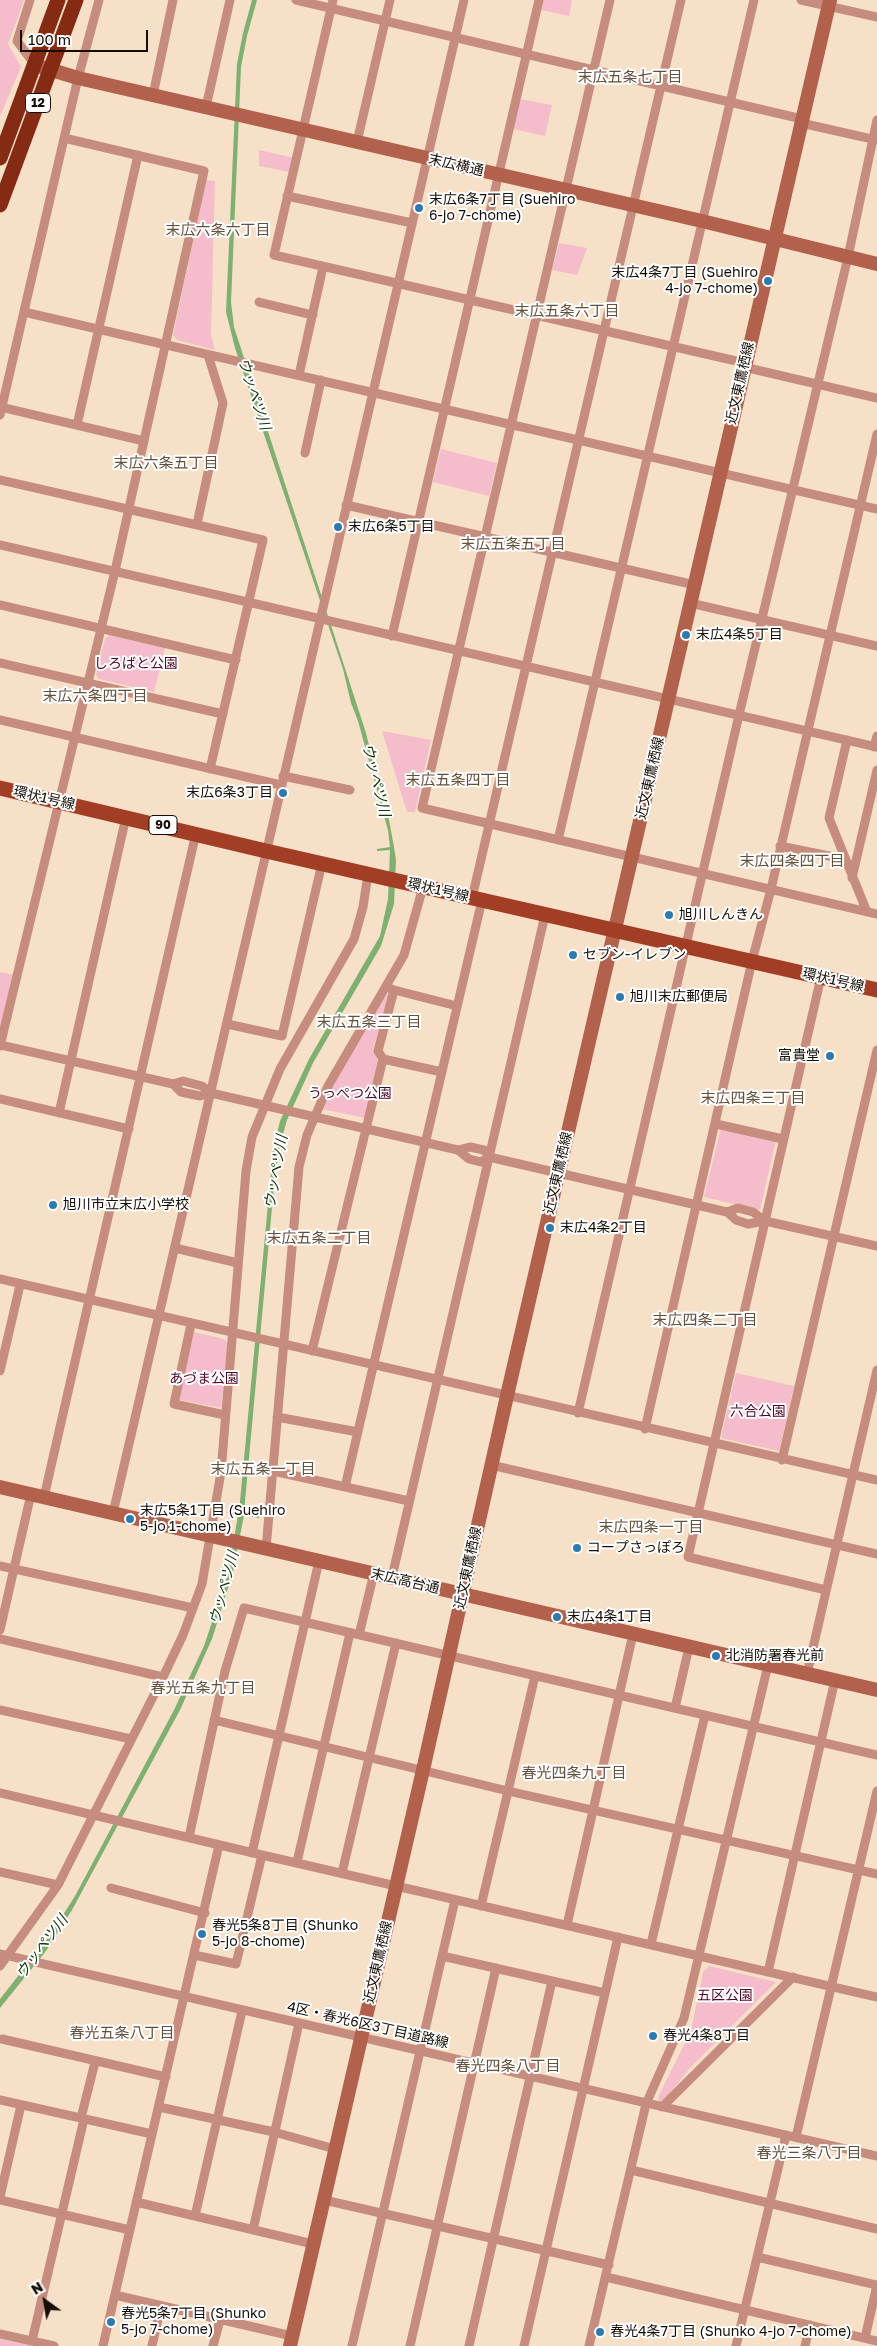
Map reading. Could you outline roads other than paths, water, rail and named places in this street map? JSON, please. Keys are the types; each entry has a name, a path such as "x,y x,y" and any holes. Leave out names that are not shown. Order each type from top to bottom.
{"highway":[{"name":"12","path":"0,158 58,0"},
{"name":"12","path":"0,205 76,0"}],"main road":[{"name":"環状1号線","path":"0,788 126,816 266,851 877,990"}],"street":[{"path":"30,0 17,41 34,66"},
{"path":"98,0 78,78 1,410 77,424 144,441"},
{"path":"152,95 173,0"},
{"path":"213,109 230,0"},
{"path":"296,0 332,4 385,22 730,102 875,139"},
{"path":"357,142 390,0"},
{"path":"113,1513 464,0"},
{"path":"392,636 539,0"},
{"path":"610,0 422,808 877,914"},
{"path":"345,1487 457,1006 490,824 682,0"},
{"path":"558,840 754,0"},
{"path":"801,0 829,3 877,16"},
{"name":"近文東鷹栖線","path":"291,2341 423,1770 558,1172 829,3"},
{"path":"332,4 274,255 673,347 877,398"},
{"name":"末広横通","path":"34,66 78,78 702,221 877,264"},
{"path":"578,1413 739,715 848,257 875,139 877,120"},
{"path":"64,138 204,171 167,344 102,628 0,1046 173,1084 183,1081 202,1086 211,1094 311,1115 425,1143 458,1150 470,1147 484,1150 489,1157 727,1212 736,1220 748,1224 765,1221 877,1246"},
{"path":"77,424 138,155"},
{"path":"288,196 412,223"},
{"path":"299,375 323,267"},
{"path":"259,302 313,315"},
{"path":"24,312 877,509"},
{"path":"197,524 223,403 208,355"},
{"path":"305,453 321,380"},
{"path":"645,1429 752,961 771,889 806,731 877,434"},
{"path":"0,480 263,540 210,769"},
{"path":"346,505 695,585"},
{"path":"0,545 876,747 877,736"},
{"path":"690,603 877,646"},
{"path":"0,605 236,660"},
{"path":"0,663 223,714"},
{"path":"0,720 210,769 350,790"},
{"path":"847,740 829,818 867,912"},
{"path":"852,878 877,770"},
{"path":"58,1112 126,816"},
{"path":"0,1630 14,1569 38,1496 90,1300 196,833"},
{"path":"780,846 844,859"},
{"path":"282,1036 322,863"},
{"path":"0,1966 58,1885 97,1816 131,1739 163,1677 202,1584 216,1537 225,1415 237,1334 238,1262 246,1171 252,1137 268,1106 296,1039 354,939 373,875"},
{"path":"260,1547 273,1471 279,1344 299,1167 311,1115 390,989 404,954 416,885"},
{"path":"392,1577 545,915"},
{"path":"822,977 783,1139 688,1557 826,1590"},
{"path":"390,989 457,1006"},
{"path":"312,1351 382,1059 378,1051 390,989"},
{"path":"227,1024 296,1039"},
{"path":"782,1460 877,1050"},
{"path":"382,1059 442,1072"},
{"path":"0,1099 129,1129"},
{"path":"716,1124 783,1139"},
{"path":"175,1248 238,1262"},
{"path":"0,1279 645,1429 877,1480"},
{"path":"0,1371 20,1284"},
{"path":"191,1324 174,1404 225,1415"},
{"path":"807,1674 877,1370"},
{"path":"277,1417 358,1432"},
{"path":"491,1465 877,1554"},
{"path":"273,1471 409,1501"},
{"path":"0,1487 216,1537"},
{"name":"末広高台通","path":"216,1537 877,1690"},
{"path":"252,1853 319,1561"},
{"path":"0,1566 193,1608"},
{"path":"296,1862 323,1746 374,1573"},
{"path":"189,1837 225,1671 244,1608 877,1755"},
{"path":"567,1925 633,1634"},
{"path":"0,1639 163,1677"},
{"path":"342,1873 396,1643"},
{"path":"675,1708 689,1647"},
{"path":"589,2346 646,2104 684,2018 728,1841 768,1665"},
{"path":"481,1906 535,1676"},
{"path":"768,1972 835,1680"},
{"path":"0,1710 131,1739"},
{"path":"651,1944 705,1715"},
{"path":"214,1720 508,1791 877,1874"},
{"path":"796,2137 877,1791"},
{"path":"0,1793 877,1997"},
{"path":"103,2346 219,1845"},
{"path":"194,1954 236,1964 262,1855"},
{"path":"0,1872 58,1885"},
{"path":"110,1888 205,1912"},
{"path":"352,2346 456,1900"},
{"path":"524,2346 618,1937"},
{"name":"4区・春光6区3丁目道路線","path":"8,1956 877,2156"},
{"path":"442,1956 605,1993"},
{"path":"410,2346 496,1968"},
{"path":"662,2107 793,1977"},
{"path":"469,2346 552,1981"},
{"path":"195,2216 242,2011"},
{"path":"253,2230 298,2023"},
{"path":"2,2039 166,2077"},
{"path":"32,2341 95,2062"},
{"path":"0,2100 152,2134"},
{"path":"21,2104 0,2198 130,2230"},
{"path":"159,2107 274,2132 335,2148"},
{"path":"736,2346 786,2135"},
{"path":"631,2170 877,2228"},
{"path":"324,2200 608,2266"},
{"path":"136,2202 313,2244"},
{"path":"757,2257 877,2285 865,2338"},
{"path":"606,2277 877,2341"},
{"path":"115,2295 220,2320 291,2341"},
{"path":"152,2346 161,2306"},
{"path":"213,2346 220,2320"},
{"path":"805,2346 810,2325"},
{"path":"0,2334 54,2346"}],"water":[{"name":"ウッペツ川","path":"252,0 257,0 241,67 231,302 234,327 366,733 382,800 389,820 394,847 396,860 394,904 381,946 313,1063 287,1120 280,1145 275,1175 244,1512 260,1516 259,1518 244,1515 233,1572 212,1639 180,1710 72,1910 46,1951 0,2008 0,1999 51,1934 75,1896 174,1710 204,1646 228,1574 238,1515 227,1513 228,1511 239,1512 273,1151 280,1121 309,1059 380,936 388,899 390,850 377,851 377,849 390,847 388,830 358,721 351,703 343,669 235,348 226,312 237,64"}],"place":[{"name":"末広6条7丁目 (Suehiro 6-jo 7-chome)","path":"419,208"},
{"name":"末広4条7丁目 (Suehiro 4-jo 7-chome)","path":"768,281"},
{"name":"末広6条5丁目","path":"338,527"},
{"name":"末広4条5丁目","path":"686,635"},
{"name":"末広6条3丁目","path":"283,793"},
{"name":"旭川しんきん","path":"669,915"},
{"name":"セブン-イレブン","path":"573,955"},
{"name":"旭川末広郵便局","path":"620,997"},
{"name":"富貴堂","path":"830,1056"},
{"name":"旭川市立末広小学校","path":"53,1205"},
{"name":"末広4条2丁目","path":"550,1228"},
{"name":"末広5条1丁目 (Suehiro 5-jo 1-chome)","path":"130,1519"},
{"name":"コープさっぽろ","path":"577,1548"},
{"name":"末広4条1丁目","path":"557,1617"},
{"name":"北消防署春光前","path":"716,1656"},
{"name":"春光5条8丁目 (Shunko 5-jo 8-chome)","path":"202,1934"},
{"name":"春光4条8丁目","path":"653,2036"},
{"name":"春光5条7丁目 (Shunko 5-jo 7-chome)","path":"111,2322"},
{"name":"春光4条7丁目 (Shunko 4-jo 7-chome)","path":"600,2332"}],"district":[{"name":"末広五条七丁目","path":"630,77"},
{"name":"末広六条六丁目","path":"218,230"},
{"name":"末広五条六丁目","path":"567,311"},
{"name":"末広六条五丁目","path":"166,463"},
{"name":"末広五条五丁目","path":"513,544"},
{"name":"末広六条四丁目","path":"95,696"},
{"name":"末広五条四丁目","path":"458,780"},
{"name":"末広四条四丁目","path":"792,861"},
{"name":"末広五条三丁目","path":"369,1022"},
{"name":"末広四条三丁目","path":"753,1098"},
{"name":"末広五条二丁目","path":"319,1238"},
{"name":"末広四条二丁目","path":"705,1320"},
{"name":"末広五条一丁目","path":"263,1469"},
{"name":"末広四条一丁目","path":"651,1527"},
{"name":"春光五条九丁目","path":"203,1688"},
{"name":"春光四条九丁目","path":"574,1773"},
{"name":"春光五条八丁目","path":"122,2033"},
{"name":"春光四条八丁目","path":"508,2066"},
{"name":"春光三条八丁目","path":"809,2153"}],"park label":[{"name":"しろばと公園","path":"136,664"},
{"name":"うっぺつ公園","path":"350,1094"},
{"name":"あづま公園","path":"204,1379"},
{"name":"六合公園","path":"758,1412"},
{"name":"五区公園","path":"725,1996"}]}
